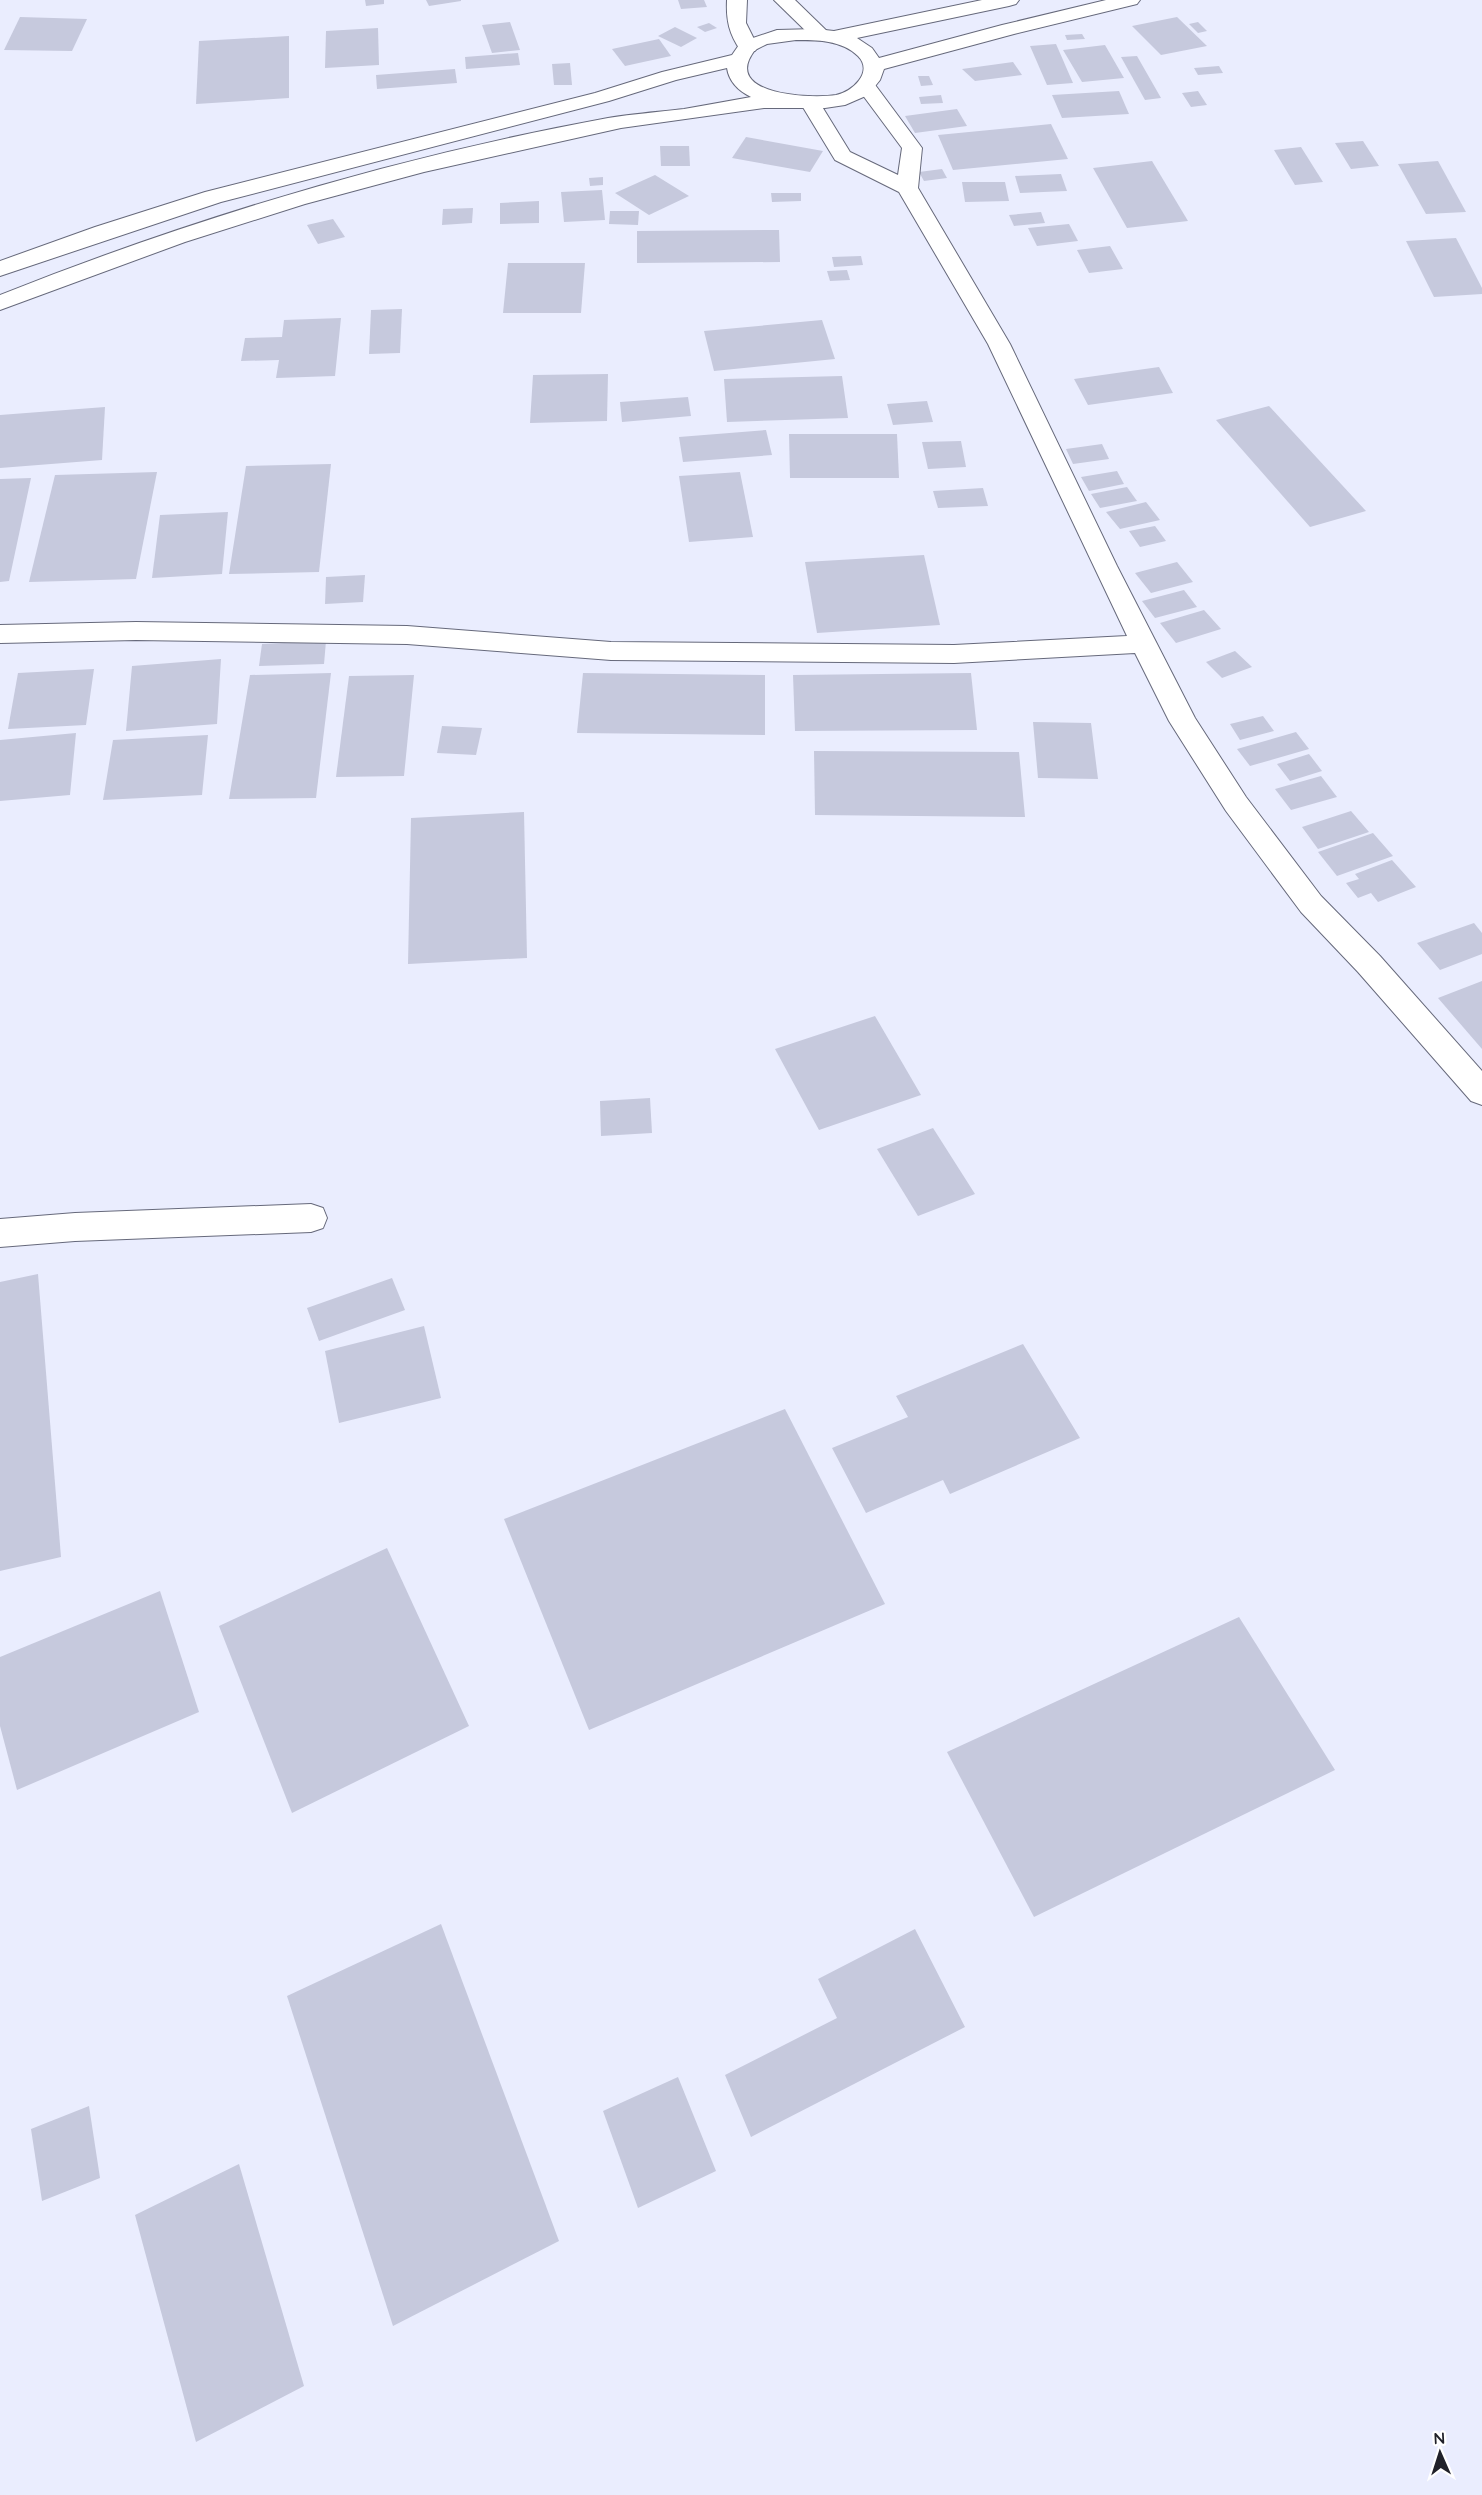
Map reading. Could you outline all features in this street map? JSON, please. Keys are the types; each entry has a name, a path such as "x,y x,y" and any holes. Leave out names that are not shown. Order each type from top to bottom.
{"street":[{"path":"737,0 736,23 743,53 736,70 741,81 749,89 777,100 810,104 842,99 866,86 873,76 874,66 868,54 828,36 783,0"},
{"path":"0,269 103,232 213,197 602,97 743,53 786,35 828,36 966,5 1009,0"},
{"path":"874,66 1009,29 1130,0"},
{"path":"866,86 912,148 907,188"},
{"path":"0,303 147,248 275,206 382,175 610,124 777,100"},
{"path":"810,104 842,156 907,188 999,344 1104,566 1183,721 1236,804 1311,904 1369,964 1482,1092"},
{"path":"0,634 136,631 407,635 611,651 954,654 1145,644"},
{"path":"0,1233 75,1227 311,1218"}],"building":[{"path":"365,0 384,0 384,4 366,6"},
{"path":"426,0 461,0 461,1 429,6"},
{"path":"678,0 704,0 707,7 681,9"},
{"path":"20,17 87,19 72,51 4,50"},
{"path":"1177,17 1207,46 1161,55 1132,26"},
{"path":"510,22 520,50 492,53 482,25"},
{"path":"1198,22 1207,31 1198,33 1189,24"},
{"path":"709,23 717,28 705,32 697,27"},
{"path":"675,27 697,38 681,47 658,36"},
{"path":"378,28 379,65 325,68 326,31"},
{"path":"1082,34 1085,39 1067,40 1065,35"},
{"path":"289,36 289,98 196,104 199,41"},
{"path":"659,39 671,56 625,66 612,49"},
{"path":"1056,44 1073,83 1047,85 1030,46"},
{"path":"1105,45 1124,78 1082,82 1063,50"},
{"path":"518,53 520,65 466,69 465,57"},
{"path":"1137,56 1161,98 1145,100 1121,57"},
{"path":"1013,62 1022,75 975,81 962,69"},
{"path":"570,63 572,85 554,85 552,64"},
{"path":"1219,66 1223,73 1198,75 1194,68"},
{"path":"455,69 457,83 377,89 376,75"},
{"path":"918,76 929,76 933,85 921,86"},
{"path":"1119,91 1129,114 1062,118 1052,95"},
{"path":"1198,91 1207,105 1191,107 1182,93"},
{"path":"941,95 943,103 921,104 919,97"},
{"path":"957,109 967,126 915,133 905,116"},
{"path":"1051,124 1068,159 953,170 938,135"},
{"path":"746,137 823,151 810,172 732,158"},
{"path":"1363,141 1379,166 1351,169 1335,143"},
{"path":"660,146 689,146 690,166 661,166"},
{"path":"1301,147 1323,182 1295,185 1274,150"},
{"path":"1152,161 1188,221 1127,228 1093,168"},
{"path":"1438,161 1466,212 1426,214 1398,164"},
{"path":"942,169 947,178 924,181 919,172"},
{"path":"1061,174 1067,191 1020,193 1015,176"},
{"path":"655,175 689,196 649,215 615,193"},
{"path":"603,177 603,185 590,186 589,178"},
{"path":"962,182 1005,182 1009,201 965,202"},
{"path":"602,190 605,220 564,222 561,192"},
{"path":"771,193 801,193 801,201 772,202"},
{"path":"539,201 539,223 500,224 500,203"},
{"path":"473,208 472,223 442,225 443,209"},
{"path":"610,211 639,211 638,225 609,224"},
{"path":"1041,212 1045,223 1014,226 1009,215"},
{"path":"333,219 345,237 318,244 307,225"},
{"path":"1069,224 1078,241 1037,246 1028,228"},
{"path":"779,230 780,262 637,263 637,231"},
{"path":"1456,238 1482,288 1482,294 1434,297 1406,241"},
{"path":"1110,246 1123,269 1089,273 1077,250"},
{"path":"861,256 863,265 834,267 832,257"},
{"path":"508,263 585,263 581,313 503,313"},
{"path":"847,270 850,280 830,281 827,271"},
{"path":"402,309 400,353 369,354 371,310"},
{"path":"341,318 335,376 276,378 279,360 241,361 245,338 282,337 284,320"},
{"path":"822,320 835,359 714,371 704,331"},
{"path":"1159,367 1173,393 1088,405 1074,379"},
{"path":"608,374 607,421 530,423 533,375"},
{"path":"842,376 848,418 727,422 724,379"},
{"path":"688,397 691,416 622,422 620,402"},
{"path":"927,401 933,422 893,425 887,404"},
{"path":"1269,406 1366,511 1310,527 1216,420"},
{"path":"105,407 102,460 0,468 0,415"},
{"path":"766,430 772,455 683,462 679,437"},
{"path":"789,434 897,434 899,478 790,478"},
{"path":"961,441 966,467 928,469 922,442"},
{"path":"1102,444 1109,459 1073,464 1066,449"},
{"path":"331,464 319,572 229,574 246,466"},
{"path":"1117,471 1124,484 1089,491 1081,477"},
{"path":"157,472 136,579 29,582 55,475"},
{"path":"740,472 753,537 689,542 679,476"},
{"path":"31,478 9,581 0,582 0,479"},
{"path":"1127,487 1137,501 1100,508 1091,494"},
{"path":"983,488 988,506 938,508 933,491"},
{"path":"1146,502 1160,520 1120,529 1106,512"},
{"path":"228,512 222,574 152,578 160,515"},
{"path":"1155,526 1166,541 1140,547 1129,531"},
{"path":"924,555 940,625 817,633 805,562"},
{"path":"1177,562 1193,582 1151,593 1135,573"},
{"path":"365,575 363,602 325,604 326,577"},
{"path":"1184,590 1197,607 1155,618 1142,601"},
{"path":"1204,610 1221,629 1176,643 1160,623"},
{"path":"326,641 324,664 259,666 262,644"},
{"path":"1235,651 1252,667 1222,678 1206,662"},
{"path":"221,659 217,724 126,731 132,666"},
{"path":"94,669 86,725 8,729 18,673"},
{"path":"331,673 316,798 229,799 250,675"},
{"path":"583,673 765,675 765,735 577,733"},
{"path":"971,673 977,730 795,731 793,675"},
{"path":"414,675 404,776 336,777 349,676"},
{"path":"1263,716 1274,731 1240,740 1230,724"},
{"path":"1033,722 1091,723 1098,779 1038,778"},
{"path":"442,726 482,728 476,755 437,753"},
{"path":"1296,732 1309,749 1250,766 1237,749"},
{"path":"76,733 70,795 0,801 0,740"},
{"path":"208,735 202,795 103,800 113,740"},
{"path":"814,751 1019,752 1025,817 815,815"},
{"path":"1309,754 1322,771 1290,781 1277,764"},
{"path":"1321,776 1337,797 1291,810 1275,789"},
{"path":"1351,811 1369,832 1318,849 1302,827"},
{"path":"524,812 527,958 408,964 411,818"},
{"path":"1373,833 1393,856 1337,876 1318,852"},
{"path":"1392,860 1416,887 1378,902 1371,893 1358,898 1346,883 1359,879 1355,874"},
{"path":"1474,923 1482,933 1482,954 1440,970 1417,943"},
{"path":"1482,981 1482,1049 1438,998"},
{"path":"875,1016 921,1095 819,1130 775,1049"},
{"path":"650,1098 652,1133 601,1136 600,1101"},
{"path":"933,1128 975,1194 918,1216 877,1149"},
{"path":"38,1274 61,1557 0,1571 0,1282"},
{"path":"392,1278 405,1310 319,1341 307,1308"},
{"path":"424,1326 441,1398 339,1423 325,1351"},
{"path":"1023,1344 1080,1438 950,1494 943,1480 866,1513 832,1448 908,1417 896,1396"},
{"path":"785,1409 885,1604 589,1730 504,1519"},
{"path":"387,1548 469,1726 292,1813 219,1626"},
{"path":"160,1591 199,1712 17,1790 0,1726 0,1657"},
{"path":"1239,1617 1335,1770 1034,1917 947,1752"},
{"path":"441,1924 559,2241 393,2326 287,1996"},
{"path":"915,1929 965,2027 751,2137 725,2075 837,2018 818,1979"},
{"path":"678,2077 716,2171 638,2208 603,2111"},
{"path":"89,2106 100,2178 42,2201 31,2129"},
{"path":"239,2164 304,2386 196,2442 135,2215"}]}
